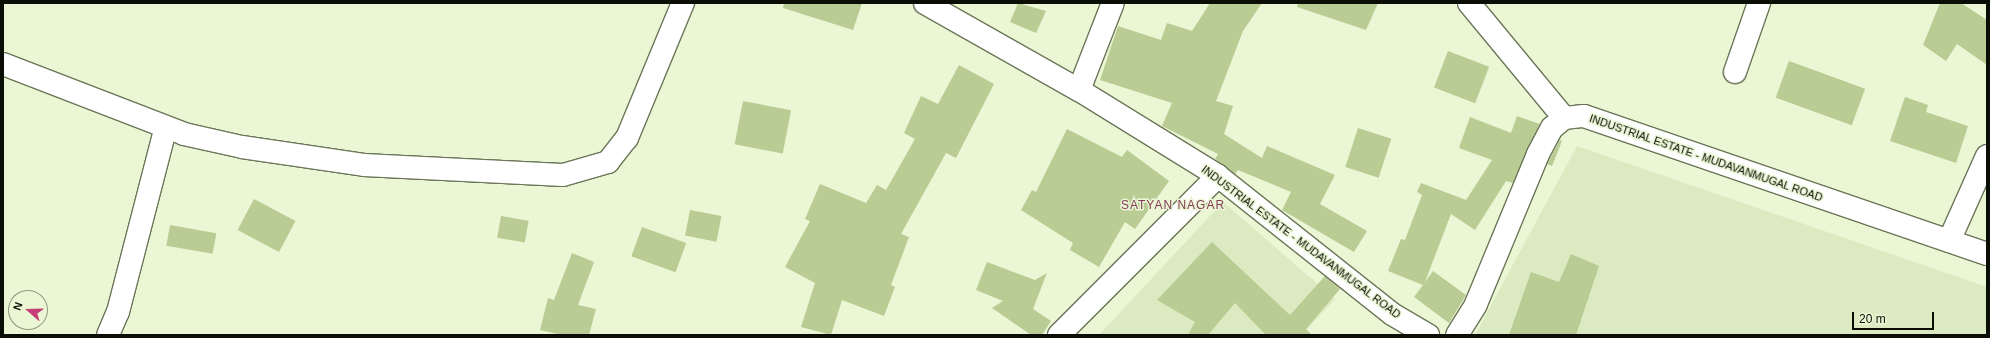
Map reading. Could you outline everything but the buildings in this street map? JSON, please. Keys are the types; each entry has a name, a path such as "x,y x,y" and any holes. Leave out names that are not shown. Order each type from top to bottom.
{"street":[{"path":"3,64 166,127 242,147 364,165 563,175 608,162 627,138 683,3"},
{"name":"INDUSTRIAL ESTATE - MUDAVANMUGAL ROAD","path":"925,3 1079,90 1218,176 1392,314 1428,335"},
{"path":"1079,90 1113,3"},
{"path":"1457,335 1476,304 1538,154 1552,128 1564,118 1469,3"},
{"path":"1735,72 1759,3"},
{"name":"INDUSTRIAL ESTATE - MUDAVANMUGAL ROAD","path":"1564,118 1584,116 1987,254"},
{"path":"108,335 120,305 166,127"},
{"path":"1949,241 1987,156"},
{"path":"1059,335 1218,176"}],"shaded area":[{"path":"1577,146 1987,287 1987,335 1475,335"},
{"path":"1223,202 1335,299 1302,335 1099,335"}],"district":[{"name":"SATYAN NAGAR","path":"1173,206"}]}
